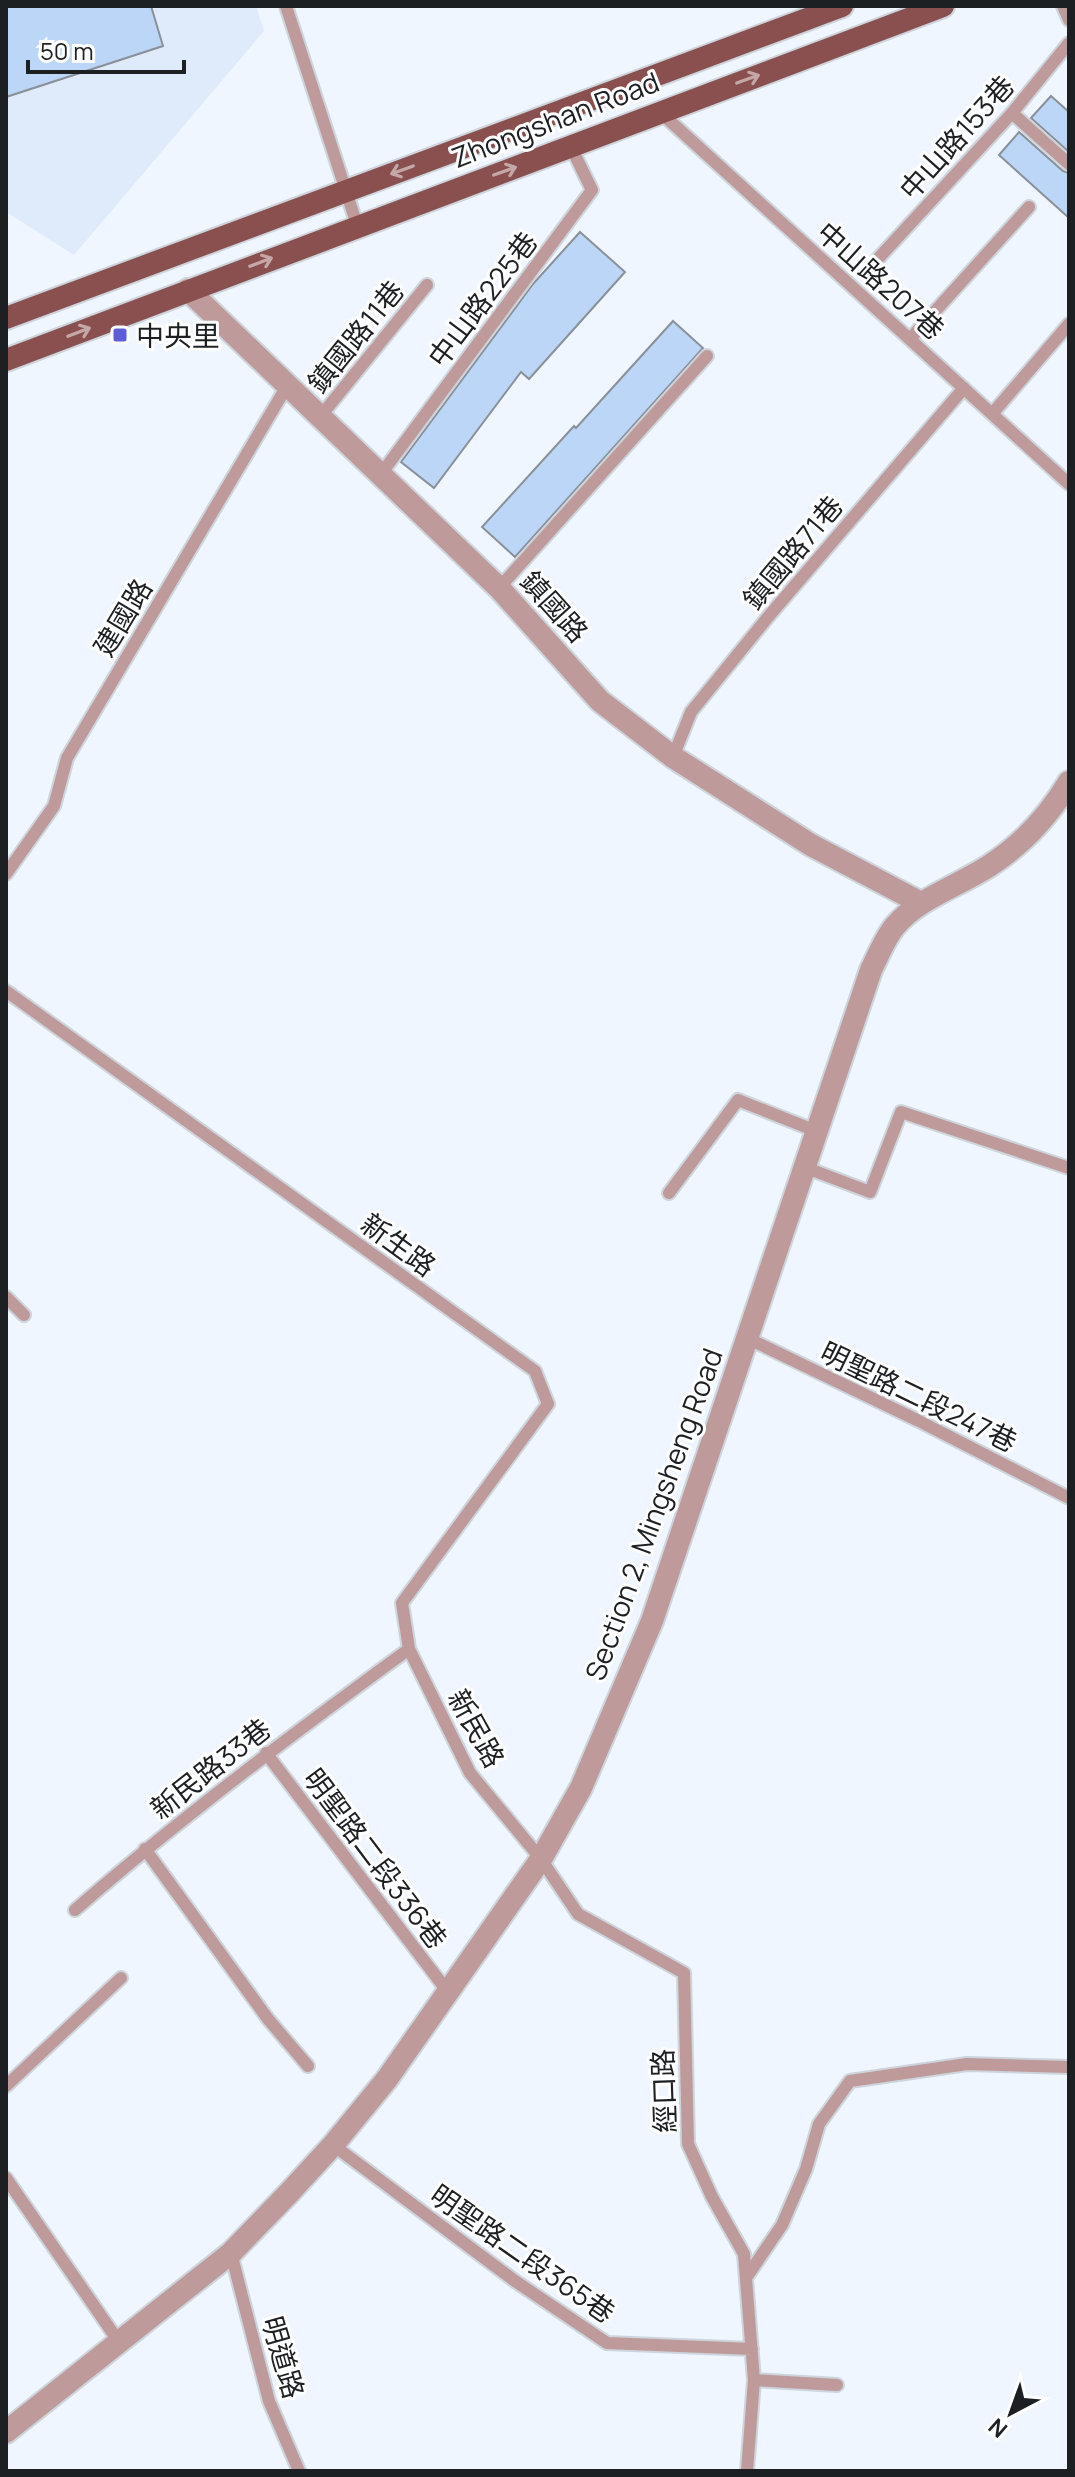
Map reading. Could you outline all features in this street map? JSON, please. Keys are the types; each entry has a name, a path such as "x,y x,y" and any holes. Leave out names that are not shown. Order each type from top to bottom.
{"main road":[{"name":"Zhongshan Road","path":"6,318 842,6"},
{"name":"Zhongshan Road","path":"6,360 943,6"}],"street":[{"name":"鎮國路","path":"188,290 499,588 600,701 673,757 811,845 921,903"},
{"name":"Section 2, Mingsheng Road","path":"6,2432 231,2253 333,2145 387,2079 541,1859 581,1788 652,1621 871,970 894,927 921,903 988,866 1027,839 1063,807 1069,782"}],"lane":[{"path":"286,6 357,225"},
{"path":"1063,6 1069,20"},
{"name":"中山路153巷","path":"876,261 1012,113 1069,43"},
{"name":"中山路207巷","path":"660,112 1069,484"},
{"path":"1012,113 1069,164"},
{"name":"中山路225巷","path":"381,474 592,190 571,147"},
{"path":"910,339 1029,207"},
{"name":"鎮國路11巷","path":"320,417 427,285"},
{"path":"992,414 1069,324"},
{"path":"499,588 707,356"},
{"name":"建國路","path":"6,874 54,806 67,758 287,386"},
{"name":"鎮國路71巷","path":"673,757 691,712 964,388"},
{"name":"新生路","path":"6,991 535,1371 548,1404 402,1603"},
{"path":"669,1193 738,1100 816,1131"},
{"path":"804,1167 870,1192 901,1112 1069,1168"},
{"path":"6,1297 24,1315"},
{"name":"明聖路二段247巷","path":"747,1338 1069,1498"},
{"name":"新民路","path":"402,1603 409,1649 470,1773 541,1859"},
{"name":"新民路33巷","path":"308,2066 268,2019 145,1849 266,1753 409,1649"},
{"name":"明聖路二段336巷","path":"266,1753 448,1992"},
{"path":"75,1910 145,1849"},
{"name":"經口路","path":"541,1859 578,1914 684,1973 688,2144 712,2197 744,2254 754,2380 747,2471"},
{"path":"6,2086 121,1978"},
{"path":"746,2278 782,2225 806,2169 819,2124 850,2081 967,2064 1069,2067"},
{"name":"明聖路二段365巷","path":"333,2145 515,2281 607,2343 752,2349"},
{"path":"6,2178 119,2342"},
{"name":"明道路","path":"231,2253 269,2401 299,2471"},
{"path":"754,2380 837,2385"}],"shaded area":[{"path":"6,6 256,6 264,31 74,255 6,212"}],"building":[{"path":"6,6 151,6 163,46 6,97"},
{"path":"1051,96 1069,112 1069,152 1031,118"},
{"path":"1019,132 1069,173 1069,218 999,155"},
{"path":"580,232 625,272 529,379 521,372 434,488 401,462 533,284"},
{"path":"673,321 703,348 515,557 482,527"}],"place":[{"name":"中央里","path":"120,335"}]}
